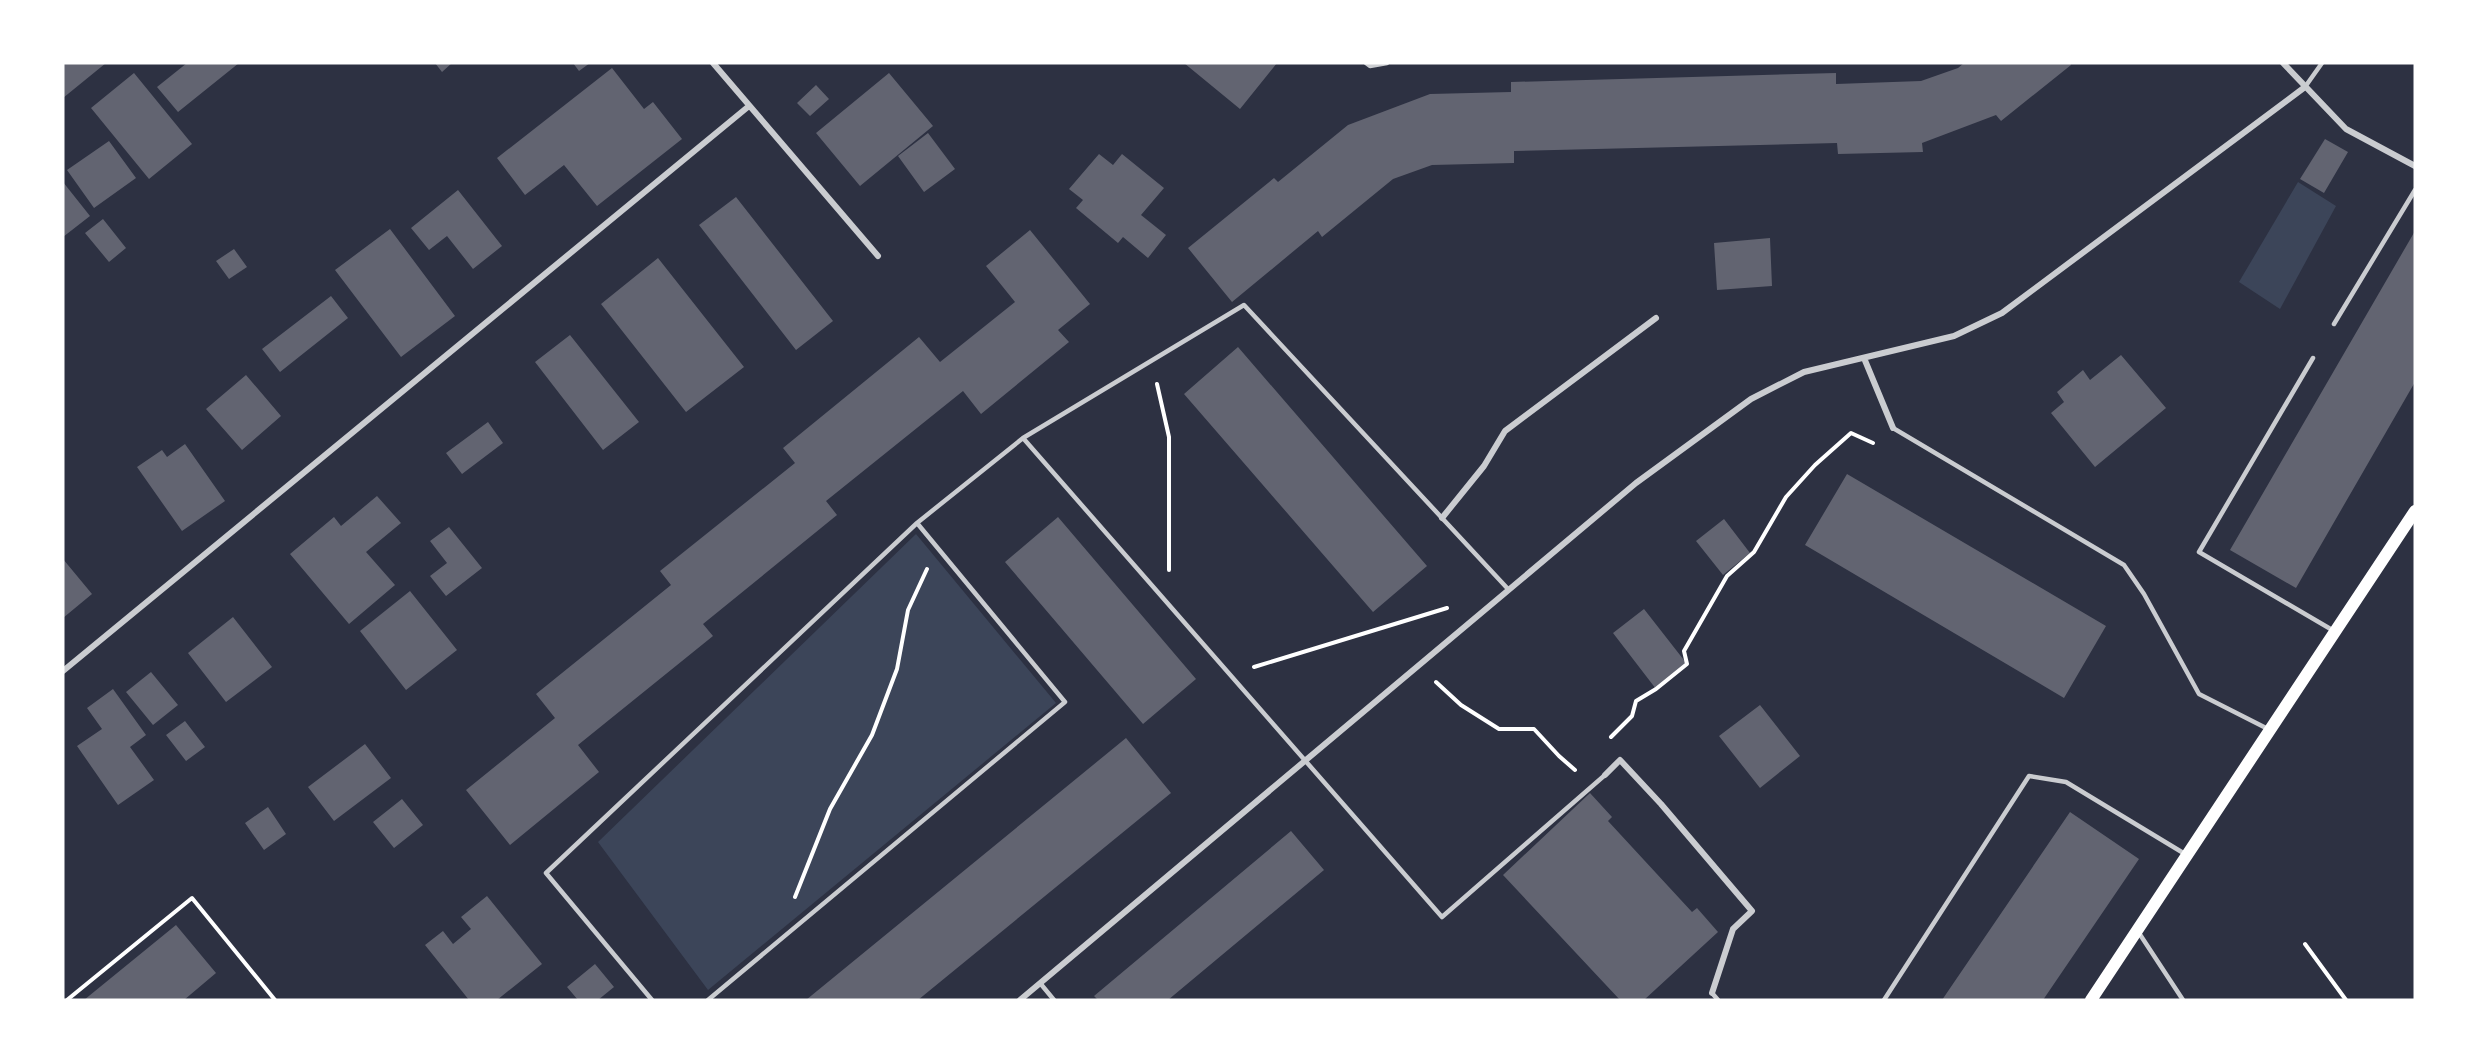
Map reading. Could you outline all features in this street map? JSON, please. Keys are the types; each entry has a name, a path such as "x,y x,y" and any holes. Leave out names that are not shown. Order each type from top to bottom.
{"main road":[{"path":"2091,1000 2415,511"}],"street":[{"path":"713,63 878,256"},
{"path":"2283,63 2346,129 2415,166"},
{"path":"1020,1000 1304,759 1636,483 1751,399 1804,372 1954,336 2002,313 2305,87"},
{"path":"63,671 748,106"},
{"path":"1442,518 1484,466 1505,431 1656,318"},
{"path":"1864,358 1893,428"},
{"path":"1605,775 1620,760 1661,804 1752,911 1733,930 1712,993"}],"lane":[{"path":"1366,63 1370,66 1387,63"},
{"path":"2305,87 2322,63"},
{"path":"2334,324 2415,190"},
{"path":"652,1000 546,873 917,523 1023,438 1244,305 1508,589"},
{"path":"2313,358 2199,552 2336,632"},
{"path":"1893,428 2124,565 2144,594 2199,694 2271,730"},
{"path":"1023,438 1442,917 1605,775"},
{"path":"708,1000 1065,702 917,523"},
{"path":"1884,1000 2029,776 2066,782 2188,855"},
{"path":"2137,931 2183,1000"},
{"path":"1040,983 1054,1000"},
{"path":"1712,993 1718,1000"}],"path":[{"path":"1152,360 1169,437 1170,605"},
{"path":"1620,760 1608,740 1632,716 1636,701 1656,689 1687,664 1684,651 1712,599 1727,576 1754,552 1786,497 1815,465 1851,433 1885,448 1893,428"},
{"path":"779,940 804,870 830,809 872,735 897,669 908,610 937,547"},
{"path":"1230,674 1453,606"},
{"path":"1418,665 1461,705 1499,729 1534,729 1559,756 1593,786"},
{"path":"67,1000 192,898 275,1000"},
{"path":"2305,944 2346,1000"}],"shaded area":[{"path":"2298,182 2336,206 2280,309 2239,282"},
{"path":"916,534 1056,703 708,990 598,842"}],"building":[{"path":"63,63 106,63 63,98"},
{"path":"187,63 239,63 178,112 157,87"},
{"path":"435,63 452,63 442,72"},
{"path":"573,63 590,63 579,71"},
{"path":"1184,63 1277,63 1240,109"},
{"path":"1964,63 2070,63 2071,65 2001,121 1996,115 1922,143 1923,152 1838,154 1837,143 1514,151 1514,163 1432,165 1393,179 1322,237 1318,231 1232,302 1188,248 1274,178 1278,182 1348,125 1430,94 1511,92 1511,82 1836,73 1836,84 1921,81 1958,68"},
{"path":"612,68 644,109 653,102 682,139 597,206 564,165 525,195 497,158"},
{"path":"134,73 192,144 149,179 91,108"},
{"path":"889,73 933,126 860,186 816,133"},
{"path":"816,85 829,99 810,116 797,103"},
{"path":"928,133 955,169 924,192 898,156"},
{"path":"2325,139 2348,152 2324,193 2300,179"},
{"path":"109,141 136,178 94,208 67,170"},
{"path":"1099,154 1113,165 1122,154 1164,188 1141,215 1166,235 1148,258 1123,237 1118,243 1076,208 1083,200 1069,189"},
{"path":"63,182 90,216 63,237"},
{"path":"458,190 502,246 473,269 447,236 429,250 411,228"},
{"path":"736,197 833,321 796,350 699,225"},
{"path":"103,219 126,248 109,262 85,233"},
{"path":"390,229 455,316 401,357 335,270"},
{"path":"1030,230 1090,304 1058,330 1069,342 981,414 963,391 826,501 837,515 703,624 713,636 578,745 599,772 510,845 466,790 555,718 536,694 671,585 660,571 795,463 783,448 919,337 940,362 1015,302 986,266"},
{"path":"2415,231 2415,382 2296,588 2230,550"},
{"path":"1770,238 1772,286 1717,290 1714,243"},
{"path":"234,249 247,267 229,279 216,261"},
{"path":"658,258 744,367 686,412 601,304"},
{"path":"331,296 348,318 280,372 262,349"},
{"path":"570,335 639,422 603,450 535,362"},
{"path":"1238,347 1427,566 1373,612 1184,394"},
{"path":"2121,355 2166,408 2095,467 2051,413 2064,402 2057,392 2083,370 2090,380"},
{"path":"246,375 281,416 242,450 206,409"},
{"path":"488,422 503,443 462,474 446,453"},
{"path":"185,444 225,501 182,531 137,467 162,450 167,457"},
{"path":"1847,474 2106,626 2064,698 1805,545"},
{"path":"377,496 401,523 366,552 395,585 349,624 290,554 334,517 341,526"},
{"path":"1058,517 1196,679 1143,724 1005,562"},
{"path":"1724,519 1750,553 1723,575 1696,541"},
{"path":"449,527 482,568 446,596 430,576 447,563 430,541"},
{"path":"63,559 92,594 63,618"},
{"path":"410,591 457,650 406,690 360,631"},
{"path":"1644,609 1687,664 1656,689 1613,633"},
{"path":"233,617 272,667 226,702 188,653"},
{"path":"151,672 178,705 153,725 126,692"},
{"path":"113,689 146,735 130,747 154,780 118,805 77,746 102,729 87,708"},
{"path":"1760,705 1800,756 1760,788 1719,736"},
{"path":"185,721 205,747 186,761 166,735"},
{"path":"1126,738 1171,793 918,1000 806,1000"},
{"path":"365,744 391,778 334,821 308,787"},
{"path":"1590,793 1612,817 1608,821 1692,912 1697,908 1718,932 1644,1000 1620,1000 1503,875"},
{"path":"402,799 423,825 394,848 373,822"},
{"path":"268,807 286,834 264,850 245,823"},
{"path":"2070,812 2139,859 2043,1000 1942,1000"},
{"path":"1291,831 1324,870 1168,1000 1098,1000 1094,996"},
{"path":"487,896 542,964 497,1000 469,1000 425,945 443,931 453,944 471,929 461,917"},
{"path":"176,925 216,973 184,1000 84,1000"},
{"path":"595,964 614,987 598,1000 578,1000 567,987"}]}
